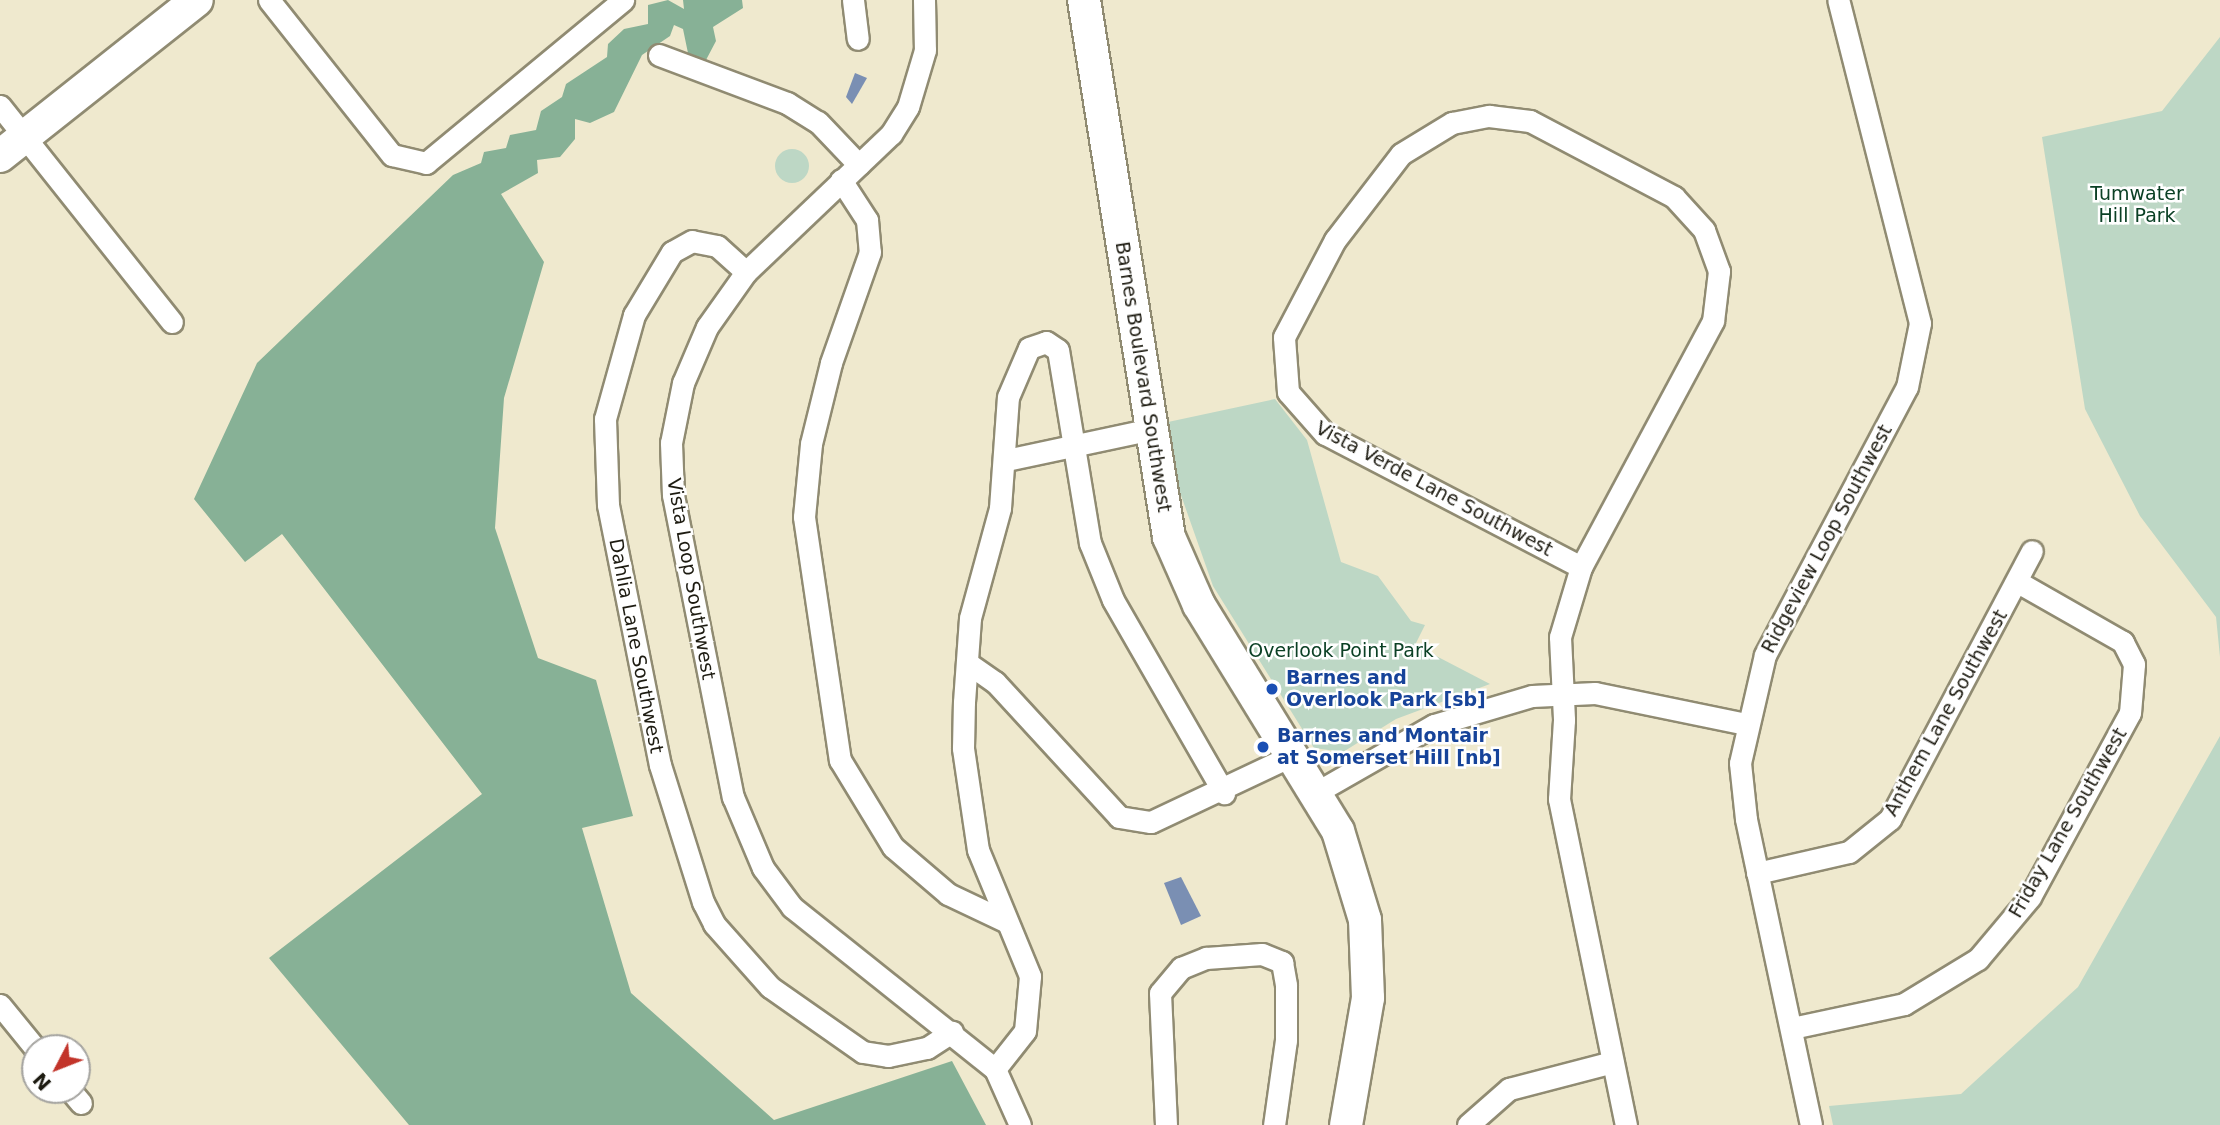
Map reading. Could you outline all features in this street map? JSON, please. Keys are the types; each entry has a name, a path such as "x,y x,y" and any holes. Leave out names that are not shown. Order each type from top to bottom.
{"street":[{"path":"12,146 197,0"},
{"path":"270,0 391,155 426,163 445,152 623,0"},
{"path":"857,0 858,39"},
{"name":"Vista Loop Southwest","path":"924,0 925,50 915,93 891,134 746,272 707,327 682,383 671,443 673,495 733,797 763,868 792,907 995,1069 1020,1125"},
{"name":"Barnes Boulevard Southwest","path":"1084,0 1159,500 1183,573 1317,792 1354,873 1370,961 1346,1125"},
{"name":"Ridgeview Loop Southwest","path":"1811,1125 1741,792 1746,724 1765,655 1907,387 1918,350 1915,291 1838,0"},
{"path":"659,55 787,103 818,122 859,165"},
{"path":"0,106 12,146 172,322"},
{"name":"Vista Verde Lane Southwest","path":"1581,568 1325,434 1288,392 1284,337 1335,240 1401,154 1452,123 1489,116 1548,129 1674,197 1713,246 1720,295 1713,321 1581,568 1564,607 1559,799 1626,1125"},
{"path":"841,180 867,220 870,252 831,363 811,444 804,517 840,760 893,847 948,894 1005,921"},
{"name":"Dahlia Lane Southwest","path":"746,272 718,246 692,241 672,253 634,315 605,419 608,505 660,765 714,924 770,987 863,1052 888,1056 927,1048 952,1032"},
{"path":"995,1069 1025,1031 1030,1011 1030,976 1005,921 969,811 963,748 970,618 1006,460 1009,397 1029,348 1046,342 1058,350 1077,441 1090,543 1113,600 1224,793"},
{"path":"1006,460 1077,441 1147,430"},
{"name":"Anthem Lane Southwest","path":"1757,873 1849,852 1890,819 2018,582 2032,551"},
{"name":"Friday Lane Southwest","path":"1792,1028 1904,1004 1978,959 2030,897 2130,713 2134,664 2123,642 2018,582"},
{"path":"969,664 995,682 1119,817 1152,822 1224,793 1293,755"},
{"path":"1317,792 1433,725 1502,702 1562,692 1645,701 1746,724"},
{"path":"1166,1125 1160,993 1181,968 1206,958 1262,954 1282,962 1286,985 1286,1040 1274,1125"},
{"path":"0,1005 24,1034"},
{"path":"1468,1125 1509,1088 1613,1062"}],"green space":[{"path":"668,0 684,9 683,0 742,0 743,8 713,27 716,41 706,60 689,58 683,29 674,25 670,36 642,55 614,112 590,123 575,119 575,139 560,157 537,160 538,173 501,194 544,262 504,398 495,528 538,658 596,680 633,816 582,828 631,993 774,1120 952,1061 986,1125 409,1125 269,958 482,794 282,534 245,562 194,499 257,363 453,175 481,163 484,152 506,148 510,135 536,130 541,111 562,97 566,84 607,57 608,44 624,29 648,24 648,5"},
{"name":"Tumwater Hill Park","path":"2220,37 2220,657 2216,617 2140,516 2085,409 2042,137 2162,111"},
{"path":"792,149 804,154 809,166 804,178 792,183 780,178 775,166 780,154"},
{"name":"Overlook Point Park","path":"1275,399 1307,440 1341,562 1378,576 1411,621 1425,625 1415,645 1490,684 1396,719 1343,752 1314,748 1213,586 1176,481 1168,422"},
{"path":"2220,736 2220,1125 1833,1125 1829,1106 1961,1094 2078,987"}],"water":[{"path":"855,73 867,78 852,104 846,97"},
{"path":"1181,877 1201,916 1181,925 1164,883"}],"place":[{"name":"Barnes and Overlook Park [sb]","path":"1272,689"},
{"name":"Barnes and Montair at Somerset Hill [nb]","path":"1263,747"}]}
